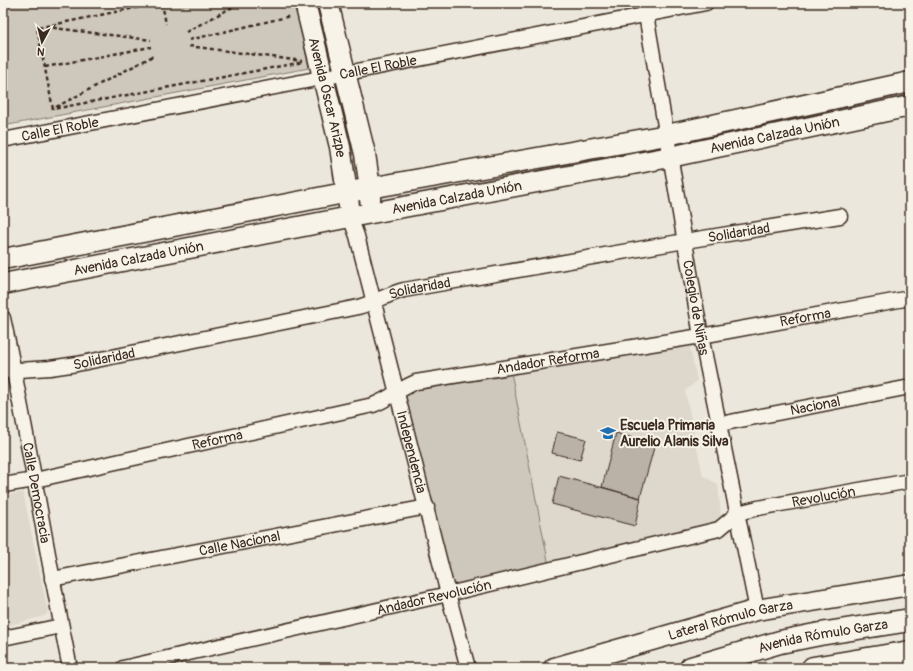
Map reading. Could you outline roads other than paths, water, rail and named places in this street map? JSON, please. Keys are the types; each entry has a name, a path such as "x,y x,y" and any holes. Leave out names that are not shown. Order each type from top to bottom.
{"main road":[{"name":"Avenida Rómulo Garza","path":"691,668 780,642 820,634 910,620"},
{"path":"813,668 910,652"}],"street":[{"name":"Avenida Óscar Arizpe","path":"328,3 365,154 370,188 359,215"},
{"name":"Calle El Roble","path":"3,140 345,73 646,9 706,3"},
{"name":"Avenida Óscar Arizpe","path":"301,9 322,77 340,146 348,193 359,215"},
{"name":"Colegio de Niñas","path":"646,9 701,336 757,610"},
{"name":"Avenida Calzada Unión","path":"3,259 370,188 667,134 910,82"},
{"name":"Avenida Calzada Unión","path":"3,284 670,157 910,106"},
{"name":"Independencia","path":"359,215 357,236 468,668"},
{"path":"357,236 359,215"},
{"name":"Solidaridad","path":"8,370 50,368 77,364 358,308 374,303 390,294 404,290 685,241 840,216"},
{"name":"Reforma","path":"701,336 910,298"},
{"name":"Calle Democracia","path":"3,318 8,370 35,480 52,579 70,668"},
{"name":"Andador Reforma","path":"398,392 416,382 701,336"},
{"name":"Nacional","path":"720,424 910,387"},
{"name":"Reforma","path":"35,480 373,405 398,392"},
{"path":"3,485 35,480"},
{"name":"Revolución","path":"738,514 758,508 910,482"},
{"name":"Calle Nacional","path":"52,579 427,507"},
{"name":"Andador Revolución","path":"123,668 448,594 718,529 738,514"},
{"name":"Lateral Rómulo Garza","path":"554,668 757,610 910,585"},
{"path":"3,638 61,626"}],"place":[{"name":"Escuela Primaria Aurelio Alanis Silva","path":"608,433"}]}
